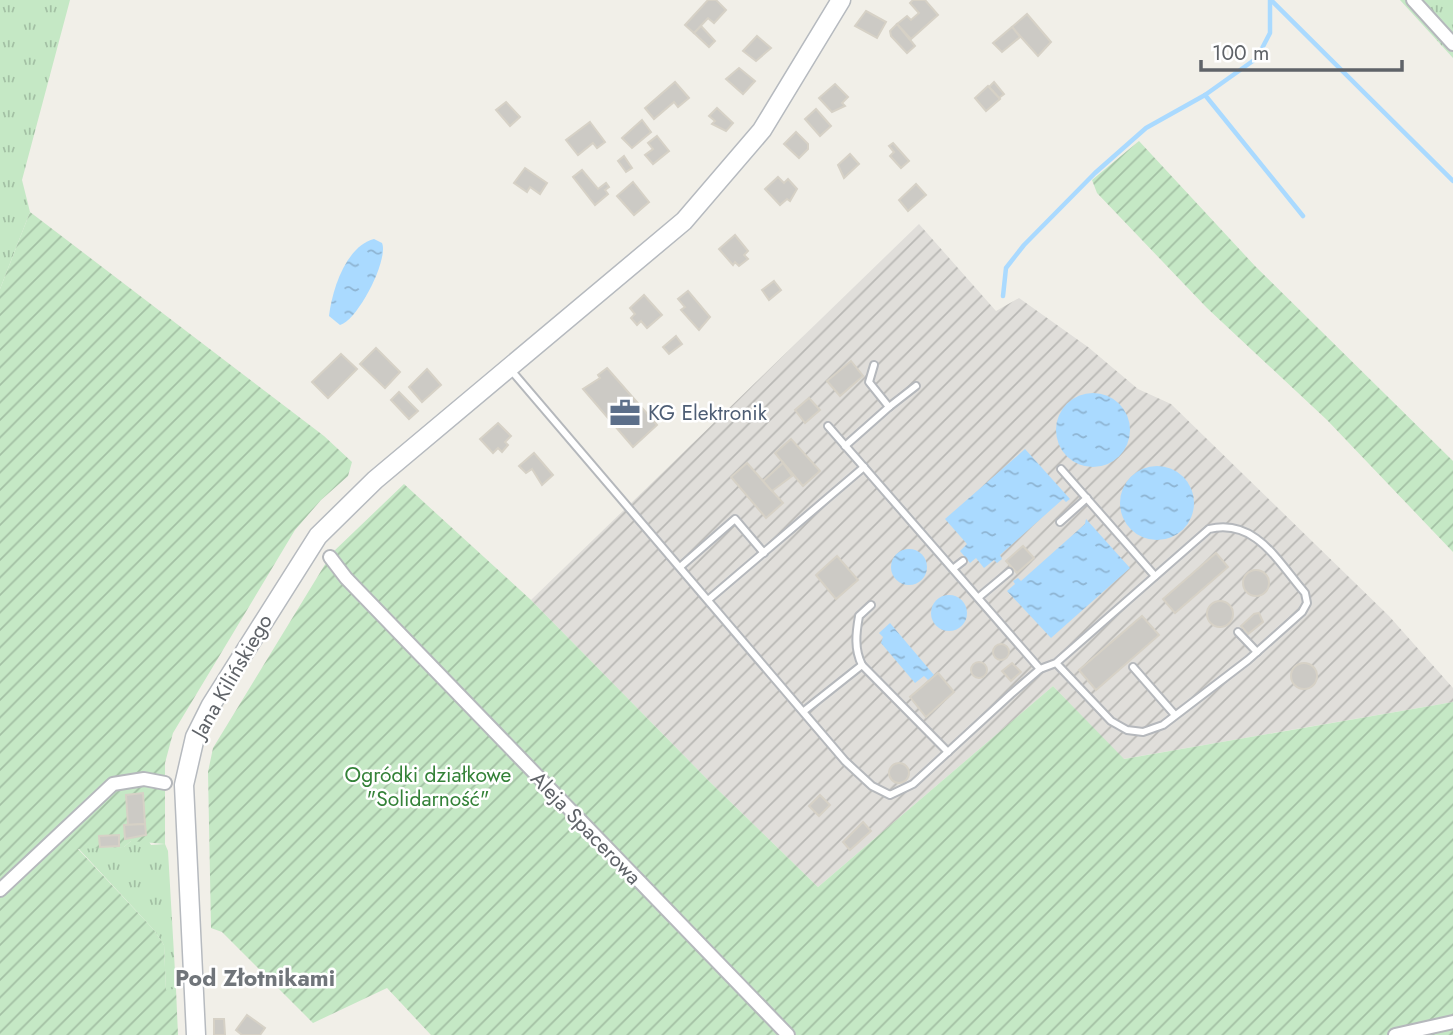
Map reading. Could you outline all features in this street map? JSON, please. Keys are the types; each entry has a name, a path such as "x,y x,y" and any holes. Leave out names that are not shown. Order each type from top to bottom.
{"street":[{"name":"Jana Kilińskiego","path":"197,1035 184,785 192,747 211,705 312,545 340,512 684,221 762,130 841,0"},
{"path":"1413,0 1453,44"},
{"name":"Aleja Spacerowa","path":"330,557 346,578 604,848 788,1035"},
{"path":"0,890 113,784 144,779 165,783"},
{"path":"1395,1035 1453,1022"}],"lane":[{"path":"874,365 869,382 889,407"},
{"path":"509,367 845,761 872,786 890,795 913,784 1040,669 1056,663 1209,529 1224,526 1249,532 1305,593 1307,603 1302,612 1257,652 1163,725 1143,732 1127,730 1111,720 1056,663"},
{"path":"845,446 916,386"},
{"path":"828,426 1040,669"},
{"path":"708,600 864,467"},
{"path":"1061,469 1156,576"},
{"path":"1060,522 1087,498"},
{"path":"680,567 735,519 764,553"},
{"path":"312,545 330,557"},
{"path":"954,568 963,561"},
{"path":"979,597 1009,572"},
{"path":"871,605 859,616 857,656 948,752"},
{"path":"1238,632 1257,652"},
{"path":"804,711 862,664"},
{"path":"1133,667 1175,715"},
{"path":"165,783 184,785"}],"shaded area":[{"path":"919,224 996,311 1019,298 1088,347 1138,389 1171,404 1389,616 1453,688 1453,702 1123,759 1053,686 818,887 709,781 531,600"}],"green space":[{"path":"0,0 70,0 22,180 30,212 0,289"},
{"path":"1400,0 1453,0 1453,58"},
{"path":"1139,141 1255,266 1453,461 1453,552 1327,420 1207,308 1097,193 1092,180"},
{"path":"30,212 324,436 352,462 348,476 321,500 295,530 173,733 165,763 165,844 131,841 124,847 78,849 154,930 164,945 166,990 176,989 178,1035 0,1035 0,289"},
{"name":"Ogródki działkowe \"Solidarność\"","path":"404,484 531,600 709,781 818,887 1053,686 1124,759 1453,702 1453,1035 431,1035 387,988 313,1023 222,932 211,928 208,772 213,748 332,553"},
{"path":"148,840 151,845 165,844 168,851 176,989 166,991 164,945 154,930 78,848 124,847 131,841"}],"water":[{"path":"374,239 382,243 383,251 377,275 355,312 340,325 329,316 337,282 356,250"},
{"path":"1093,393 1114,399 1124,409 1130,430 1124,451 1114,461 1093,467 1072,461 1062,451 1056,430 1062,409 1072,399"},
{"path":"1025,449 1070,499 1066,502 1063,499 1000,555 1002,559 997,563 994,560 984,568 976,558 970,563 960,551 967,544 945,519"},
{"path":"1157,466 1178,472 1188,482 1194,503 1188,524 1178,534 1157,540 1136,534 1126,524 1120,503 1126,482 1136,472"},
{"path":"1086,519 1130,568 1051,638 1007,591 1015,584 1013,581 1018,578 1021,581 1085,524"},
{"path":"909,549 922,554 927,567 922,580 909,585 896,580 891,567 896,554"},
{"path":"949,595 962,600 967,613 962,626 949,631 936,626 931,613 936,600"},
{"path":"890,623 934,675 928,680 924,676 915,683 881,643 883,637 879,633"}],"building":[{"path":"708,0 716,0 726,10 714,23 708,18 694,33 685,25"},
{"path":"913,0 925,0 938,15 911,39 897,24 907,16 911,20 919,13 910,3"},
{"path":"866,11 886,22 877,38 855,26"},
{"path":"1027,14 1051,42 1038,56 1012,27"},
{"path":"897,24 915,46 907,53 891,36 890,31"},
{"path":"701,26 715,41 709,47 694,33"},
{"path":"1012,27 1020,37 1002,52 993,43"},
{"path":"757,36 771,48 756,61 743,51"},
{"path":"739,68 755,81 743,94 726,79"},
{"path":"675,82 689,98 678,107 674,102 654,119 645,108"},
{"path":"994,82 1004,94 999,98 989,87"},
{"path":"835,84 848,97 842,103 845,106 832,112 819,98"},
{"path":"988,86 1000,99 986,111 975,98"},
{"path":"506,102 520,117 510,126 496,110"},
{"path":"717,108 733,123 726,131 712,124 715,121 709,116"},
{"path":"816,109 831,126 820,136 805,119"},
{"path":"642,120 651,132 632,148 622,138"},
{"path":"590,122 605,142 597,148 593,143 578,155 566,140"},
{"path":"796,132 808,144 808,149 799,158 784,144"},
{"path":"657,136 669,151 653,164 645,155 653,149 648,143"},
{"path":"893,143 909,161 901,168 890,156 894,152 889,146"},
{"path":"850,154 859,164 844,178 838,165"},
{"path":"624,156 632,168 626,172 618,161"},
{"path":"525,168 547,183 540,194 530,187 527,192 514,183"},
{"path":"582,170 598,189 606,183 609,187 605,190 608,194 595,205 573,177"},
{"path":"778,177 784,183 788,179 797,189 790,201 787,199 780,205 765,189"},
{"path":"633,182 649,202 634,215 617,196"},
{"path":"916,184 926,195 908,211 899,200"},
{"path":"735,235 748,251 744,255 748,259 739,266 735,262 733,265 719,249"},
{"path":"774,281 781,290 769,300 762,290"},
{"path":"688,291 710,317 699,330 681,310 685,307 678,299"},
{"path":"644,295 662,315 647,328 641,321 637,325 631,318 635,314 630,308"},
{"path":"676,336 682,344 669,354 663,347"},
{"path":"376,348 400,372 385,388 360,364"},
{"path":"341,354 357,369 328,398 312,382"},
{"path":"851,361 863,376 840,396 827,381"},
{"name":"KG Elektronik","path":"607,368 657,425 633,447 583,389 600,378 598,375"},
{"path":"427,369 441,385 422,402 409,387"},
{"path":"399,392 418,411 409,419 391,400"},
{"path":"809,398 820,410 805,423 795,410"},
{"path":"498,423 511,436 505,442 508,445 502,452 498,448 493,453 480,439"},
{"path":"791,439 820,471 803,486 775,453"},
{"path":"534,453 553,475 542,485 532,469 526,473 519,466"},
{"path":"747,463 783,503 766,518 731,477"},
{"path":"783,463 792,476 772,491 763,481"},
{"path":"1023,546 1034,558 1017,573 1006,561"},
{"path":"1216,553 1228,567 1175,613 1163,599"},
{"path":"837,556 858,580 836,599 816,575"},
{"path":"1256,570 1265,574 1269,583 1265,592 1256,596 1247,592 1243,583 1247,574"},
{"path":"1220,601 1229,605 1233,614 1229,623 1220,627 1211,623 1207,614 1211,605"},
{"path":"1259,613 1263,622 1248,634 1241,626 1254,614"},
{"path":"1142,616 1159,635 1096,690 1079,670"},
{"path":"1001,644 1009,652 1001,660 993,652"},
{"path":"979,662 987,670 979,678 971,670"},
{"path":"1012,663 1021,672 1011,681 1002,671"},
{"path":"1304,663 1313,667 1317,676 1313,685 1304,689 1295,685 1291,676 1295,667"},
{"path":"938,673 954,692 926,717 910,697"},
{"path":"899,763 906,766 909,773 906,780 899,783 892,780 889,773 892,766"},
{"path":"143,793 145,824 128,825 126,795"},
{"path":"820,795 830,805 819,816 809,806"},
{"path":"863,822 871,831 850,850 843,842"},
{"path":"145,824 146,835 125,839 124,825"},
{"path":"119,835 119,846 100,847 99,836"},
{"path":"247,1015 265,1028 260,1035 242,1035 236,1030"},
{"path":"214,1019 224,1019 225,1035 214,1035"}],"waterway":[{"path":"1003,296 1006,268 1024,245 1095,173 1146,128 1205,95 1257,58 1270,33 1270,0"},
{"path":"1271,0 1453,181"},
{"path":"1205,95 1303,216"}],"place":[{"name":"KG Elektronik","path":"625,413"}],"district":[{"name":"Pod Złotnikami","path":"255,978"}]}
